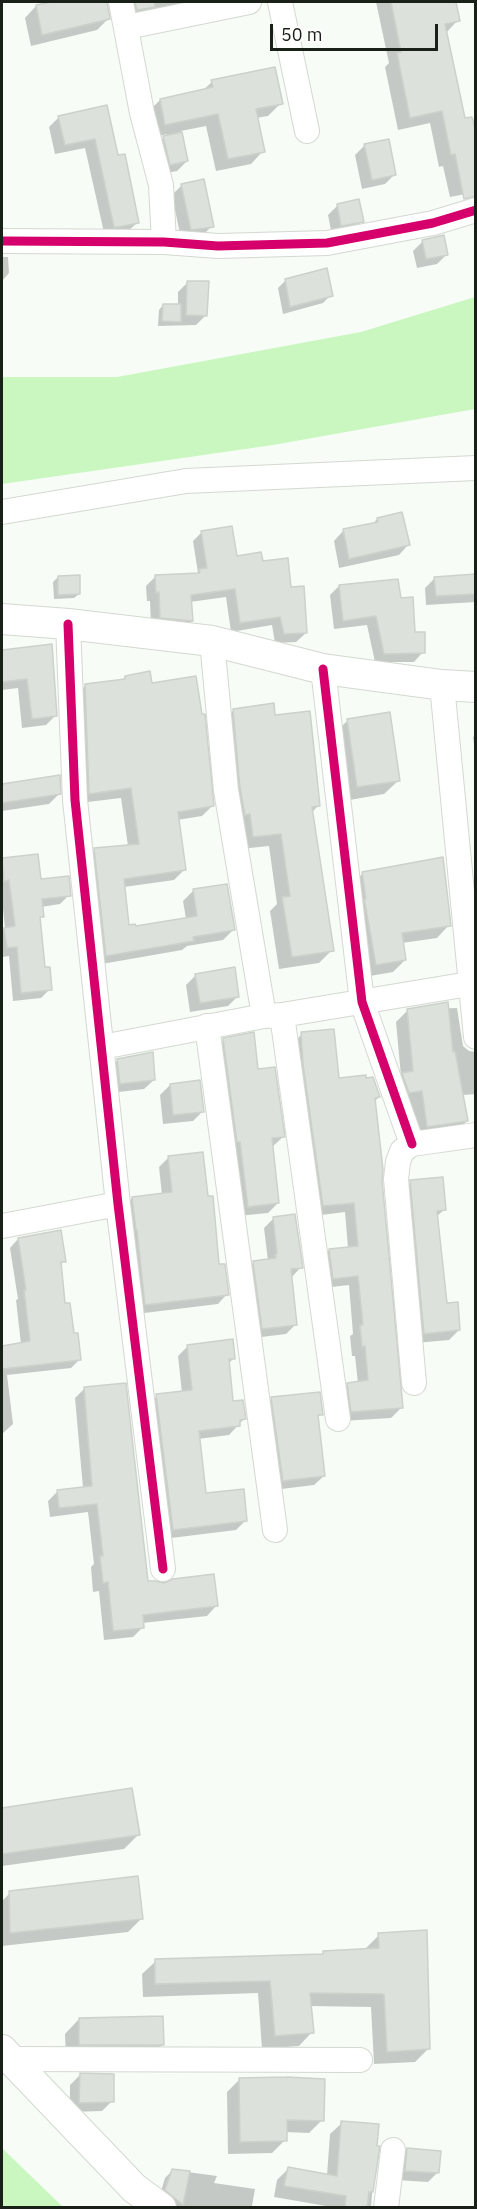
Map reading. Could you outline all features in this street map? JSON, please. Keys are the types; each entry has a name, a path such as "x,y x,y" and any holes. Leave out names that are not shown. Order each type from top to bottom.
{"street":[{"path":"121,2 142,113 161,185 164,242"},
{"path":"127,27 249,2"},
{"path":"280,2 307,131"},
{"path":"2,241 164,242 218,246 327,243 433,223 476,210"},
{"path":"2,512 186,482 476,468"},
{"path":"2,619 68,624 212,641 323,669 442,685 476,687"},
{"path":"68,624 75,800 118,1204 163,1569"},
{"path":"212,641 226,790 273,1016 338,1419"},
{"path":"323,669 362,1002 412,1144"},
{"path":"442,685 469,984 476,1037"},
{"path":"102,1047 207,1026 469,984"},
{"path":"207,1026 275,1530"},
{"path":"414,1383 396,1179 398,1162 402,1151 412,1144 476,1135"},
{"path":"2,1226 118,1204"},
{"path":"5,2054 360,2060"},
{"path":"5,2054 134,2188 161,2208"},
{"path":"386,2208 393,2150"}],"shaded area":[{"path":"475,297 475,409 273,445 2,484 2,377 117,377 361,332"},
{"path":"2,2148 63,2207 2,2207"}],"building":[{"path":"51,2 107,2 110,19 42,35 36,5"},
{"path":"135,2 154,2 155,7 137,10"},
{"path":"391,2 456,2 460,21 445,24 465,118 472,117 476,133 476,196 464,199 455,154 451,155 442,111 410,118 397,53 401,52"},
{"path":"275,67 283,104 256,109 265,152 228,159 218,114 165,125 160,99 213,87 211,80"},
{"path":"107,105 118,155 125,154 139,223 118,227 114,227 95,139 65,145 58,116"},
{"path":"182,132 188,161 170,165 163,136"},
{"path":"389,139 396,175 372,180 364,144"},
{"path":"204,179 214,227 191,230 181,184"},
{"path":"359,199 364,222 341,226 337,204"},
{"path":"444,235 448,255 426,259 422,240"},
{"path":"327,268 333,296 290,307 285,279"},
{"path":"187,281 209,281 207,316 186,315"},
{"path":"163,304 181,304 181,322 162,321"},
{"path":"402,512 410,545 349,559 343,529 378,522 377,518"},
{"path":"232,526 237,556 261,552 263,561 288,558 291,587 304,586 307,633 284,634 280,617 240,623 235,589 191,595 193,621 160,618 159,592 156,593 155,575 200,573 199,569 207,568 201,531"},
{"path":"476,574 476,594 436,596 434,577"},
{"path":"80,575 80,594 58,595 58,576"},
{"path":"398,579 401,598 413,597 415,632 425,632 425,653 384,654 376,616 343,621 339,585"},
{"path":"52,644 57,716 32,719 27,679 2,682 2,650"},
{"path":"150,671 152,683 196,676 202,714 205,714 214,806 178,812 186,870 124,879 129,925 135,924 136,926 197,916 193,889 227,884 235,930 193,937 194,941 106,956 94,848 139,844 131,788 89,794 85,684 125,679 125,676"},
{"path":"274,703 275,715 310,711 320,806 312,807 334,951 292,957 282,897 290,896 281,834 253,837 250,814 245,815 240,788 233,709"},
{"path":"390,712 400,781 357,787 347,719"},
{"path":"60,775 61,794 2,803 2,784"},
{"path":"38,854 41,879 69,876 71,896 42,899 44,917 40,917 45,967 50,967 52,990 21,993 17,947 7,948 4,928 15,926 9,880 4,881 2,858"},
{"path":"443,857 451,926 402,933 406,960 376,965 364,899 366,899 362,872"},
{"path":"235,967 239,997 200,1003 195,974"},
{"path":"448,1002 453,1052 455,1051 468,1121 427,1127 422,1091 409,1093 402,1073 413,1071 407,1009"},
{"path":"334,1029 339,1078 366,1075 366,1078 373,1077 380,1097 375,1098 403,1408 351,1412 347,1383 368,1380 365,1346 362,1347 360,1325 363,1325 358,1276 333,1279 329,1249 358,1246 354,1203 323,1206 303,1064 301,1032"},
{"path":"254,1032 258,1069 275,1067 285,1137 272,1138 279,1203 248,1207 223,1038"},
{"path":"153,1052 155,1080 120,1084 117,1059"},
{"path":"200,1080 204,1112 173,1115 170,1084"},
{"path":"203,1152 208,1196 213,1196 219,1264 225,1264 229,1295 145,1305 132,1197 172,1192 168,1156"},
{"path":"443,1177 446,1210 437,1211 447,1303 458,1302 460,1330 424,1334 410,1180"},
{"path":"295,1214 303,1268 291,1269 297,1325 262,1329 253,1261 276,1258 273,1217"},
{"path":"61,1230 66,1262 61,1262 65,1303 70,1303 74,1333 78,1333 81,1360 2,1369 2,1346 30,1341 24,1290 26,1290 18,1238"},
{"path":"233,1339 235,1359 229,1359 233,1401 243,1400 246,1419 240,1420 240,1426 199,1431 206,1493 244,1489 247,1521 173,1530 156,1394 192,1390 187,1345"},
{"path":"126,1383 148,1581 164,1583 173,1579 214,1574 218,1606 143,1615 144,1628 113,1631 108,1582 103,1583 100,1556 103,1556 97,1504 59,1508 57,1490 92,1486 84,1387"},
{"path":"320,1392 323,1415 318,1415 325,1476 283,1481 271,1397"},
{"path":"132,1788 140,1835 2,1854 2,1808"},
{"path":"138,1876 143,1919 10,1933 9,1891"},
{"path":"427,1930 430,2049 387,2052 384,1994 310,1993 314,2033 275,2036 270,1981 155,1984 155,1959 323,1954 323,1951 379,1948 378,1933"},
{"path":"163,2016 164,2045 79,2045 79,2018"},
{"path":"80,2073 114,2074 114,2102 79,2103"},
{"path":"239,2078 325,2079 324,2121 287,2120 287,2141 240,2142"},
{"path":"341,2121 379,2124 377,2146 380,2146 373,2192 369,2192 367,2208 345,2208 346,2196 284,2186 288,2167 337,2176"},
{"path":"407,2148 441,2151 439,2173 405,2171"},
{"path":"172,2169 190,2171 183,2205 165,2190"}],"cycle path":[{"path":"2,241 164,242 218,246 327,243 433,223 476,210"},
{"path":"68,624 75,800 118,1204 163,1569"},
{"path":"323,669 362,1002 412,1144"}]}
